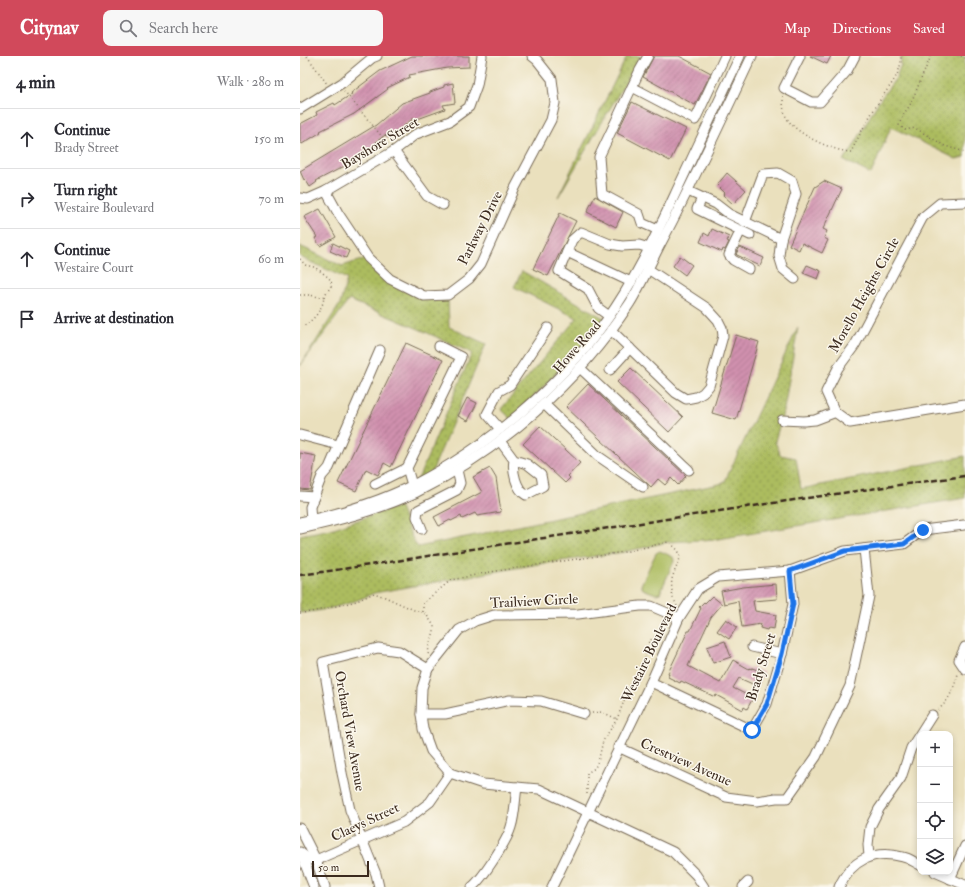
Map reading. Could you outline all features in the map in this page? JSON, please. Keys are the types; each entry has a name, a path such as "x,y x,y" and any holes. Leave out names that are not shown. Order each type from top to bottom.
{"street":[{"path":"300,109 335,87 372,58 377,56"},
{"name":"Bayshore Street","path":"300,198 308,199 326,192 394,152 416,134 450,121 469,107 477,85 482,56"},
{"path":"648,56 599,157 602,194 639,214 642,222 658,230"},
{"path":"632,87 695,120 725,56"},
{"name":"Howe Road","path":"300,522 371,502 412,485 469,453 512,420 557,379 584,350 609,316 631,282 658,230 740,56"},
{"name":"Howe Road","path":"300,529 321,525 396,501 415,493 457,470 500,441 544,404 580,368 611,330 630,302 688,191 752,56"},
{"path":"800,56 784,88 811,102 820,102 847,71 854,56"},
{"name":"Parkway Drive","path":"326,192 368,258 390,279 424,296 448,295 469,279 481,264 515,188 551,120 554,103 552,79 536,57"},
{"path":"394,152 427,196 443,205"},
{"path":"749,269 733,260 729,255 743,226 763,174 778,173 792,181 796,194 781,239 780,256 783,269 795,279"},
{"path":"688,191 716,204 730,214 750,234"},
{"name":"Morello Heights Circle","path":"965,202 940,204 923,217 855,344 838,368 826,392 836,412 850,423 965,404"},
{"path":"743,226 781,239"},
{"path":"609,316 598,308 588,289 559,271 572,240 581,232 610,244 622,246 639,245 649,248"},
{"path":"567,252 631,282"},
{"path":"611,330 676,393 686,399 696,397 703,393 709,386 723,336 722,328 718,320 707,308 648,269"},
{"path":"500,429 487,414 499,391 510,385 548,328"},
{"path":"375,484 407,468 461,357 439,346"},
{"path":"610,370 630,348"},
{"path":"311,520 310,506 322,476 329,468 380,350"},
{"path":"580,368 689,470"},
{"path":"544,404 598,456 643,487"},
{"path":"782,420 815,420 836,412"},
{"path":"300,435 338,445"},
{"path":"500,441 514,460"},
{"path":"407,468 412,485"},
{"path":"422,529 417,517 418,510 457,490 460,483 457,470"},
{"path":"300,496 314,497"},
{"name":"Westaire Boulevard","path":"552,887 618,747 651,682 675,617 698,589 718,577 790,571 845,551 904,544 923,530 964,525"},
{"name":"Crestview Avenue","path":"618,747 726,797 757,801 787,798 816,757 850,686 869,596 864,549"},
{"name":"Brady Street","path":"651,682 752,730 767,704 782,654 793,604 790,571"},
{"name":"Trailview Circle","path":"450,773 431,751 423,729 421,714 422,688 428,669 459,630 475,621 494,615 578,614 640,606 651,606 675,617"},
{"path":"752,646 782,654"},
{"name":"Orchard View Avenue","path":"378,887 376,874 350,810 323,662 378,648 399,651 428,669"},
{"path":"965,648 959,660 965,669"},
{"path":"421,714 445,714 510,700 540,701 584,714"},
{"path":"869,856 868,844 870,827 879,810 901,778 911,748 932,715"},
{"path":"450,773 483,784 539,789 673,852 696,875 704,887"},
{"name":"Claeys Street","path":"316,860 404,822 430,802 450,773"},
{"path":"472,887 478,882 490,864 511,828 517,787"},
{"path":"300,828 316,860 325,887"},
{"path":"950,879 965,846"},
{"path":"300,851 308,859 316,860"},
{"path":"300,851 314,887"},
{"path":"839,887 844,876 856,864 869,856 887,854 904,857 917,864"},
{"path":"941,875 965,885"}],"path":[{"path":"307,56 394,152"},
{"path":"784,88 783,108 788,120 799,130 818,142 841,151 851,152 877,104 896,78 901,64 900,56"},
{"path":"931,56 910,105 903,115 899,125 905,130 915,128 945,146 965,152"},
{"path":"961,56 965,58"},
{"path":"300,259 305,265 315,267 331,280 330,289 324,298 323,304 316,317 304,326"},
{"path":"300,295 324,298"},
{"path":"428,669 428,645 434,632 434,626 423,612 423,603 450,580 490,572 624,552 668,542 678,550 680,557 680,562 672,580 673,598 677,605 675,617"},
{"path":"300,613 311,612 357,601 374,594 398,601 414,610 423,612"},
{"path":"587,797 587,773 594,768 600,758 603,741 617,719 630,686 641,670 645,661 649,641 654,637 663,636 665,631"},
{"path":"932,715 943,706 954,688 959,671 959,660"},
{"path":"584,714 602,712 617,719"}],"green space":[{"path":"627,56 641,56 558,197"},
{"path":"901,56 965,56 965,157 956,159 891,127 871,174 843,160 851,151 877,104 896,78 901,64"},
{"path":"300,246 342,266 368,258 390,279 424,296 448,295 449,327 486,344 431,474 416,484 472,353 349,300 300,366 340,304 347,279 300,257"},
{"path":"522,271 607,320 512,420 501,409 577,318 514,287"},
{"path":"798,327 784,409 775,441 780,455 796,458 801,489 965,456 965,498 718,539 668,542 624,552 533,565 374,593 338,606 319,611 300,613 300,535 331,529 399,506 414,542 418,547 724,483"},
{"path":"660,551 673,557 674,561 660,593 656,594 643,589 641,585 656,553"}],"building":[{"path":"412,56 469,56 469,67 447,68 409,75 410,77 387,88 388,89 354,114 320,131 321,132 302,144 300,141 300,124 317,115 316,112 334,103 335,105 352,94 351,93 380,71"},
{"path":"654,56 679,56 711,73 695,105 643,77"},
{"path":"810,56 831,56 827,64"},
{"path":"453,83 455,103 443,105 445,109 415,120 414,118 388,138 385,135 376,142 378,146 357,158 358,159 316,181 317,182 310,187 305,179 304,180 300,171 376,125 402,103 444,87 444,85"},
{"path":"632,102 686,129 670,161 617,133"},
{"path":"727,173 746,190 733,204 723,195 725,193 717,185"},
{"path":"824,181 842,189 823,229 827,231 824,238 828,240 822,253 802,243 799,250 789,245 815,187"},
{"path":"595,196 623,212 616,227 587,212"},
{"path":"320,209 336,237 320,246 315,238 317,237 304,217"},
{"path":"560,213 576,221 548,276 533,269"},
{"path":"712,229 729,237 727,241 729,242 725,250 723,249 722,252 700,242 704,233 709,236"},
{"path":"333,243 349,251 346,258 330,251"},
{"path":"740,247 764,258 760,266 737,255 736,254"},
{"path":"680,256 692,265 685,275 673,266"},
{"path":"807,265 821,271 818,279 803,273"},
{"path":"736,335 759,342 736,420 712,413"},
{"path":"406,343 443,360 391,467 384,463 378,475 366,469 356,491 338,483"},
{"path":"631,368 683,417 669,432 617,382"},
{"path":"588,384 686,476 678,485 671,478 665,485 658,479 651,487 566,407"},
{"path":"467,398 477,403 468,421 458,416"},
{"path":"540,426 580,463 568,476 570,478 565,483 523,444"},
{"path":"300,453 316,456 310,490 300,489"},
{"path":"490,468 496,478 501,512 477,516 475,513 462,519 461,516 439,526 434,517 482,492 473,477"},
{"path":"776,584 777,599 753,601 755,611 776,615 774,629 768,628 767,630 760,628 761,624 742,627 738,601 724,604 721,591"},
{"path":"712,596 722,604 711,617 688,666 720,683 733,660 749,669 752,668 763,672 757,686 739,678 733,688 753,698 747,709 744,707 743,710 716,695 715,697 681,681 680,683 668,677 668,673 688,631 690,631 701,608 699,607"},
{"path":"726,619 737,627 729,639 717,631"},
{"path":"725,641 731,657 713,663 707,647"}],"railway":[{"path":"300,575 764,504 965,476"}],"route":[{"path":"752,730 767,704 782,654 793,604 790,571 845,551 904,544 923,530"}]}
